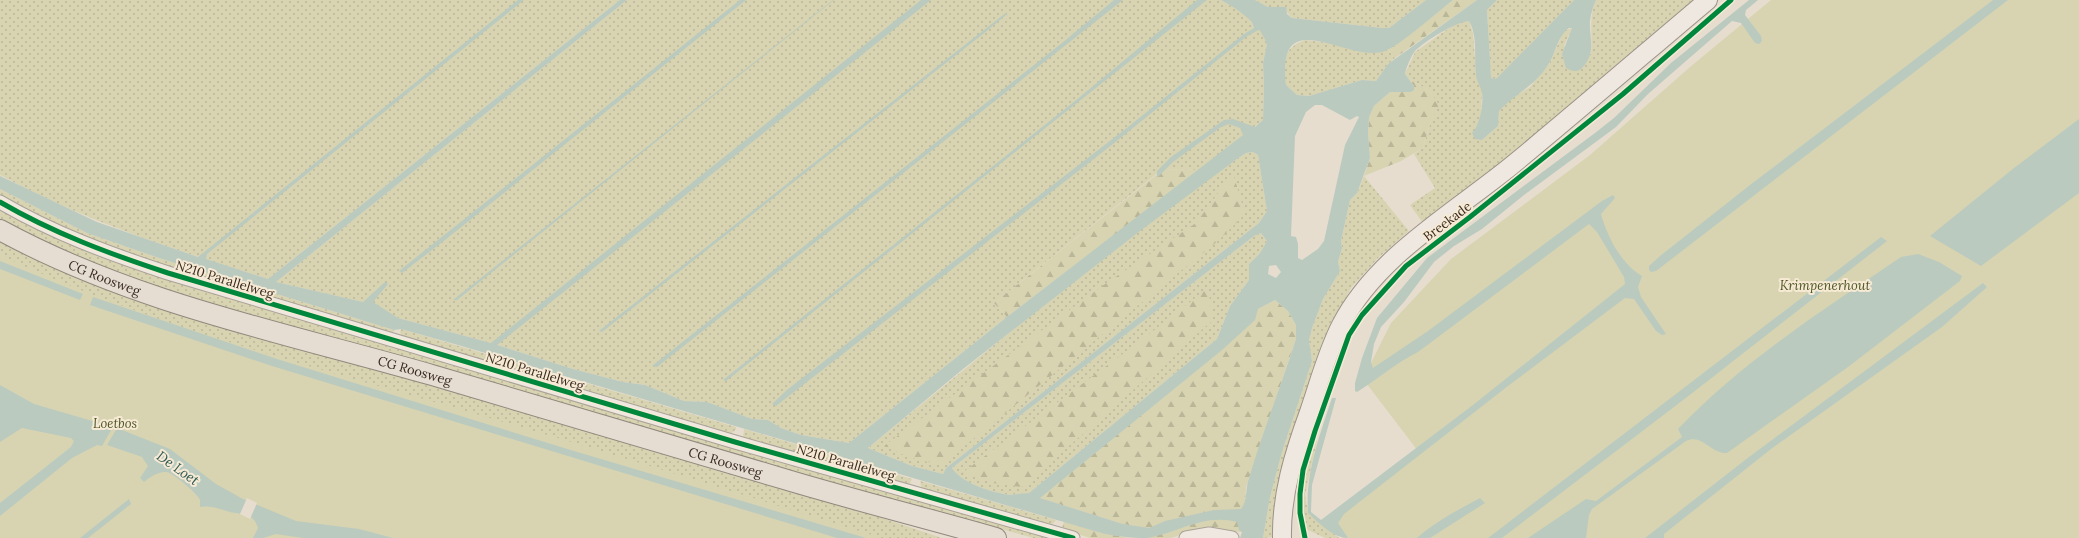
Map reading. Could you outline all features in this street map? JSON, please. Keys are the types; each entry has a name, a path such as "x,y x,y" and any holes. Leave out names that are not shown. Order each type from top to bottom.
{"main road":[{"name":"Breekade","path":"1282,538 1282,515 1292,462 1334,338 1354,304 1373,280 1386,264 1521,158 1708,0"},
{"name":"CG Roosweg","path":"0,230 40,251 88,272 160,297 299,339 432,375 837,495 908,512 996,538"},
{"name":"Breekade","path":"1287,492 1296,538"},
{"name":"CG Roosweg","path":"837,495 912,524 956,538"}],"street":[{"name":"N210 Parallelweg","path":"0,202 49,228 132,262 168,274 735,442 1073,538"},
{"path":"1186,538 1209,534 1232,538"}],"green space":[{"path":"0,0 620,0 268,279 132,234 66,207 0,175"},
{"path":"627,0 1221,0 1250,17 1254,28 1267,25 1272,27 1272,32 1267,44 1263,63 1263,120 1199,170 1163,169 994,303 1007,317 849,443 801,435 781,428 768,420 752,419 707,402 684,401 645,385 623,382 573,369 491,343 398,318 375,305 276,282"},
{"path":"1255,0 1426,0 1389,28 1382,28 1292,18 1286,11 1268,7"},
{"path":"1453,0 1477,0 1395,58 1388,49"},
{"path":"1497,0 1574,0 1505,71 1497,78 1493,79 1491,77 1487,10"},
{"path":"1596,0 1699,0 1514,153 1423,223 1410,205 1435,188 1414,154 1423,148 1430,124 1438,105 1430,91 1409,79 1405,74 1415,52 1449,28 1460,22 1469,21 1473,33 1476,74 1482,90 1481,116 1476,129 1482,140 1498,126 1499,111 1508,101 1530,87 1549,64 1564,31 1572,28 1564,46 1591,54 1591,20"},
{"name":"Krimpenerhout","path":"1771,0 2079,0 2079,538 1343,538 1326,522 1418,451 1363,379 1391,323 1451,259 1590,155 1690,67"},
{"path":"1305,40 1329,43 1375,53 1388,49 1395,58 1388,64 1376,81 1362,80 1309,96 1297,95 1286,85 1284,64 1285,58 1291,48"},
{"path":"1409,79 1430,91 1439,105 1430,124 1423,148 1401,161 1364,176 1370,158 1368,132 1369,117 1374,106 1390,92 1411,92 1414,86"},
{"path":"1253,152 1258,155 1267,211 1259,223 946,468 943,474 912,466 868,448 1015,328 1191,191 1246,153"},
{"path":"1164,169 1199,170 1007,317 994,303"},
{"path":"1233,173 1245,214 1219,240 941,465 908,457 884,446 1105,284 1196,223"},
{"path":"1364,176 1409,231 1378,258 1351,288 1325,338 1274,537 1263,538 1270,497 1282,452 1312,361 1309,340 1312,328 1323,299 1340,271 1338,262 1342,248 1341,241 1350,200 1357,193"},
{"path":"0,189 87,233 159,258 394,330 390,337 131,258 0,199"},
{"path":"0,206 91,250 1054,538 1033,538 974,521 904,505 144,283 71,254 0,220"},
{"path":"1261,233 1267,241 1260,253 1249,264 1249,280 1230,306 1217,339 1029,493 1007,495 990,491 968,482 952,468 1254,236"},
{"path":"0,236 28,251 850,507 942,538 866,538 564,448 0,271"},
{"name":"Loetbos","path":"0,255 108,301 220,339 664,470 882,538 0,538"},
{"path":"1208,288 1213,320 1022,487 993,483 962,473 1140,341"},
{"path":"1275,300 1288,311 1296,325 1296,339 1246,487 1245,504 1241,509 1242,532 1202,528 1171,538 1146,538 1171,531 1165,521 1149,529 1123,524 1039,498 1258,309"},
{"path":"401,329 736,427 736,429 730,435 403,338 400,332"},
{"path":"744,429 912,479 909,485 743,438"},
{"path":"1314,439 1317,441 1305,495 1308,512 1339,538 1325,538 1306,529 1303,494 1305,473"},
{"path":"920,481 1056,520 1051,526 922,490"},
{"path":"1064,521 1098,532 1129,538 1090,538 1062,529"}],"water":[{"path":"518,0 524,0 207,254 206,259 268,279 620,0 627,0 276,282 363,302 385,282 388,284 373,302 398,318 491,343 921,0 931,0 497,345 573,369 623,382 645,385 684,401 707,402 752,419 768,420 781,428 801,435 849,443 1007,317 1243,135 1240,128 1229,124 1221,127 1173,162 1157,178 1157,171 1171,157 1224,120 1233,119 1255,127 1263,120 1263,63 1267,44 1272,32 1272,27 1267,25 1246,37 1113,144 776,406 772,404 788,389 1128,127 1244,34 1254,28 1250,17 1221,0 1255,0 1268,7 1286,7 1287,14 1292,18 1389,28 1426,0 1453,0 1398,44 1382,52 1367,53 1316,41 1302,40 1291,46 1286,60 1286,85 1297,95 1309,96 1362,80 1376,81 1388,64 1477,0 1497,0 1487,10 1491,77 1493,79 1497,78 1574,0 1596,0 1590,21 1591,51 1587,62 1578,71 1566,68 1562,54 1572,28 1569,28 1559,40 1551,60 1543,73 1499,111 1498,126 1482,140 1475,139 1472,133 1475,130 1479,119 1482,106 1482,94 1476,76 1474,33 1469,21 1463,22 1440,33 1415,51 1405,74 1414,86 1414,90 1411,92 1390,92 1374,106 1369,117 1368,132 1370,158 1357,193 1350,200 1341,241 1342,248 1338,262 1340,271 1323,299 1312,328 1309,340 1312,361 1282,452 1270,497 1263,538 1240,538 1242,532 1239,530 1237,522 1225,520 1202,522 1147,538 1134,538 1098,532 458,345 401,329 394,330 159,258 87,233 0,189 0,176 97,222 198,257","holes":["1315,105 1322,105 1350,120 1357,116 1359,117 1345,145 1324,241 1318,249 1302,260 1298,258 1298,244 1296,237 1291,236 1295,136 1306,112","1253,152 1258,155 1267,211 1259,223 946,468 943,474 912,466 868,448 963,369 1140,231 1246,153","1261,233 1267,241 1260,253 1249,264 1249,280 1230,306 1217,339 1029,493 1007,495 990,491 968,482 952,468 1254,236","1276,265 1281,272 1276,278 1268,274 1269,266","1275,300 1288,311 1296,325 1296,339 1254,460 1248,482 1245,502 1241,509 1214,510 1165,521 1149,528 1123,524 1040,498 1222,350 1255,320 1258,309"]},
{"path":"740,0 746,0 445,240 402,273 399,271"},
{"path":"833,0 457,300 453,300"},
{"path":"1114,0 1123,0 657,367 652,366 1062,43"},
{"path":"1197,0 1207,0 726,381 723,380 1075,101"},
{"path":"1749,0 1758,0 1746,10 1745,15 1761,36 1762,41 1759,44 1755,43 1741,23 1732,21 1648,94 1616,127 1524,195 1482,229 1454,246 1434,262 1404,302 1381,327 1374,344 1371,362 1373,368 1428,331 1602,201 1613,195 1615,198 1601,214 1607,231 1621,257 1634,271 1642,276 1638,287 1641,297 1666,334 1662,335 1656,331 1634,299 1625,298 1508,386 1344,514 1338,523 1348,538 1337,536 1332,533 1308,513 1308,498 1314,454 1332,398 1336,398 1312,485 1311,512 1321,520 1473,405 1625,284 1624,277 1597,232 1589,224 1418,352 1402,361 1357,392 1355,391 1355,383 1362,358 1377,318 1427,258 1614,118 1671,63"},
{"path":"1993,0 2008,0 1656,271 1651,272 1649,270 1649,266 1660,256 1750,185"},
{"path":"1007,12 1006,15 983,34 602,332 599,331"},
{"path":"2079,119 2079,193 1981,266 1930,236 2014,168"},
{"path":"1881,237 1887,241 1691,394 1502,538 1488,538"},
{"path":"1918,254 1939,262 1962,276 1960,281 1848,367 1727,453 1716,450 1697,440 1692,439 1686,441 1592,509 1589,515 1586,538 1528,538 1586,499 1596,501 1682,437 1678,429 1703,404 1729,381 1785,337 1901,257"},
{"path":"0,261 83,294 80,300 0,269"},
{"path":"1983,283 1987,287 1942,327 1771,449 1664,534 1664,538 1645,538 1749,457"},
{"path":"93,297 277,359 564,448 866,538 837,538 272,366 90,305"},
{"path":"0,385 34,404 113,427 102,446 97,445 72,458 0,516 0,503 71,447 74,441 71,438 22,428 0,442"},
{"name":"De Loet","path":"117,428 170,449 216,484 243,499 296,521 359,529 393,538 303,538 276,534 263,538 253,538 258,528 253,519 243,514 215,508 200,507 200,500 195,493 170,473 157,473 144,482 140,478 148,466 142,457 107,445"},
{"path":"1480,498 1485,503 1430,538 1417,538 1439,521"},
{"path":"129,499 131,504 88,538 80,538"}],"pier":[{"path":"247,498 257,503 250,519 240,514"}],"waterway":[{"path":"1236,0 1250,10 1262,22 1271,36 1275,53"}],"cycle path":[{"path":"1305,538 1300,513 1300,494 1303,470 1315,431 1349,335 1362,315 1406,266 1470,217 1623,94 1731,0"},
{"path":"0,202 40,224 82,242 168,273 735,442 1073,538"}]}
